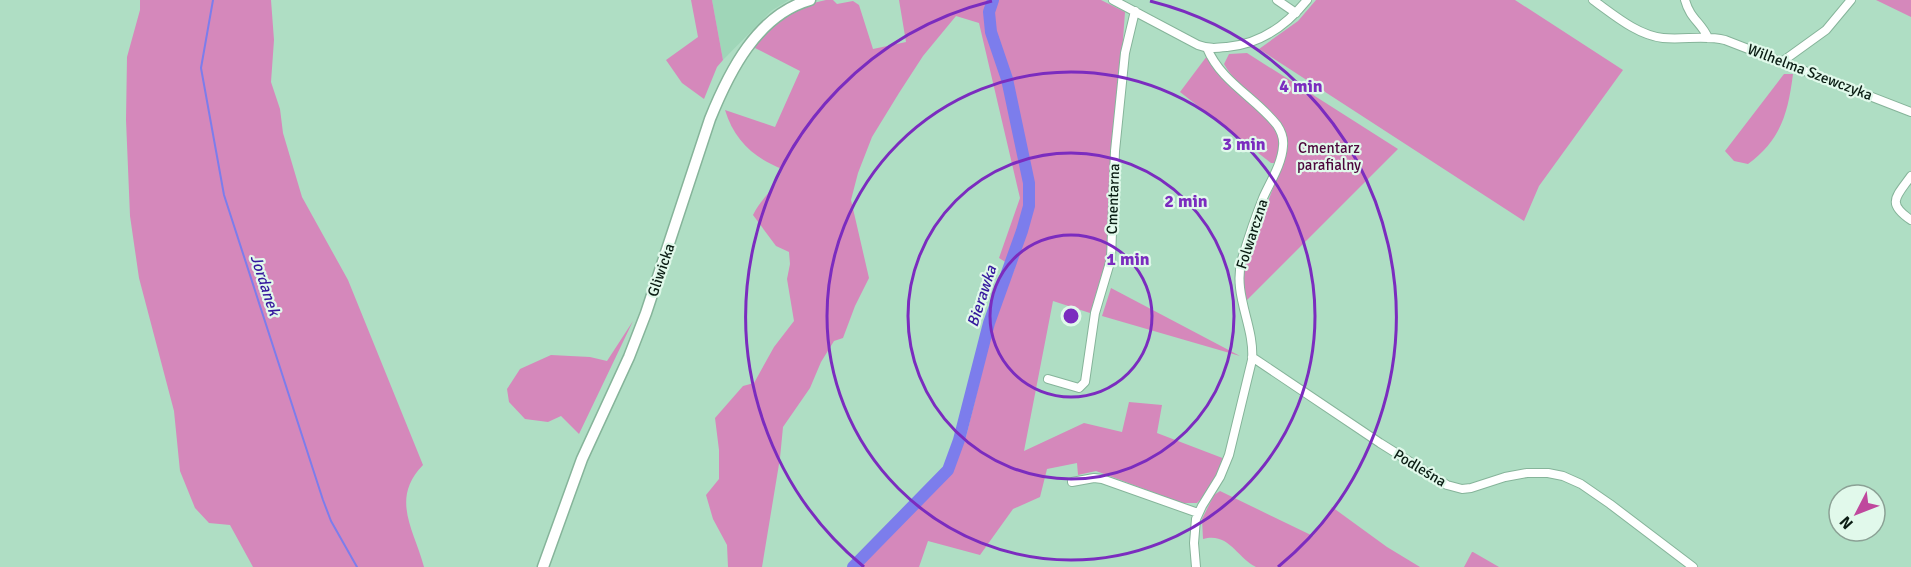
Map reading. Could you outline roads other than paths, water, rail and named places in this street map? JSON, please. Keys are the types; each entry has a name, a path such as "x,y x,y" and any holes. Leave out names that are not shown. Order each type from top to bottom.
{"main road":[{"name":"Gliwicka","path":"543,567 582,459 629,357 646,313 719,96 739,61 766,26 788,9 810,0"}],"street":[{"path":"1113,0 1208,48 1239,46 1259,40 1275,31 1307,0"},
{"path":"1277,0 1296,13"},
{"name":"Wilhelma Szewczyka","path":"1593,0 1635,29 1650,35 1664,38 1708,38 1730,41 1911,112"},
{"path":"1685,0 1690,15 1705,31 1708,38"},
{"path":"1783,61 1826,30 1851,0"},
{"name":"Cmentarna","path":"1048,379 1079,388 1085,382 1095,314 1111,259 1114,158 1123,69 1135,11"},
{"name":"Folwarczna","path":"1196,567 1194,538 1198,513 1217,483 1227,461 1252,357 1252,347 1241,300 1240,265 1260,205 1281,156 1283,140 1272,118 1220,71 1208,48"},
{"path":"1911,176 1897,195 1895,202 1897,210 1911,220"},
{"name":"Podleśna","path":"1252,357 1447,485 1462,489 1471,488 1505,477 1527,473 1563,476 1581,484 1610,504 1692,567"},
{"path":"1072,482 1102,478 1198,513"}],"waterway":[{"name":"Jordanek","path":"213,0 201,68 224,195 323,500 331,521 357,567"},
{"name":"Bierawka","path":"853,567 948,470 959,440 989,323 1029,206 1029,183 1007,79 991,32 989,12 993,0"}],"park label":[{"name":"Cmentarz parafialny","path":"1329,156"}]}
